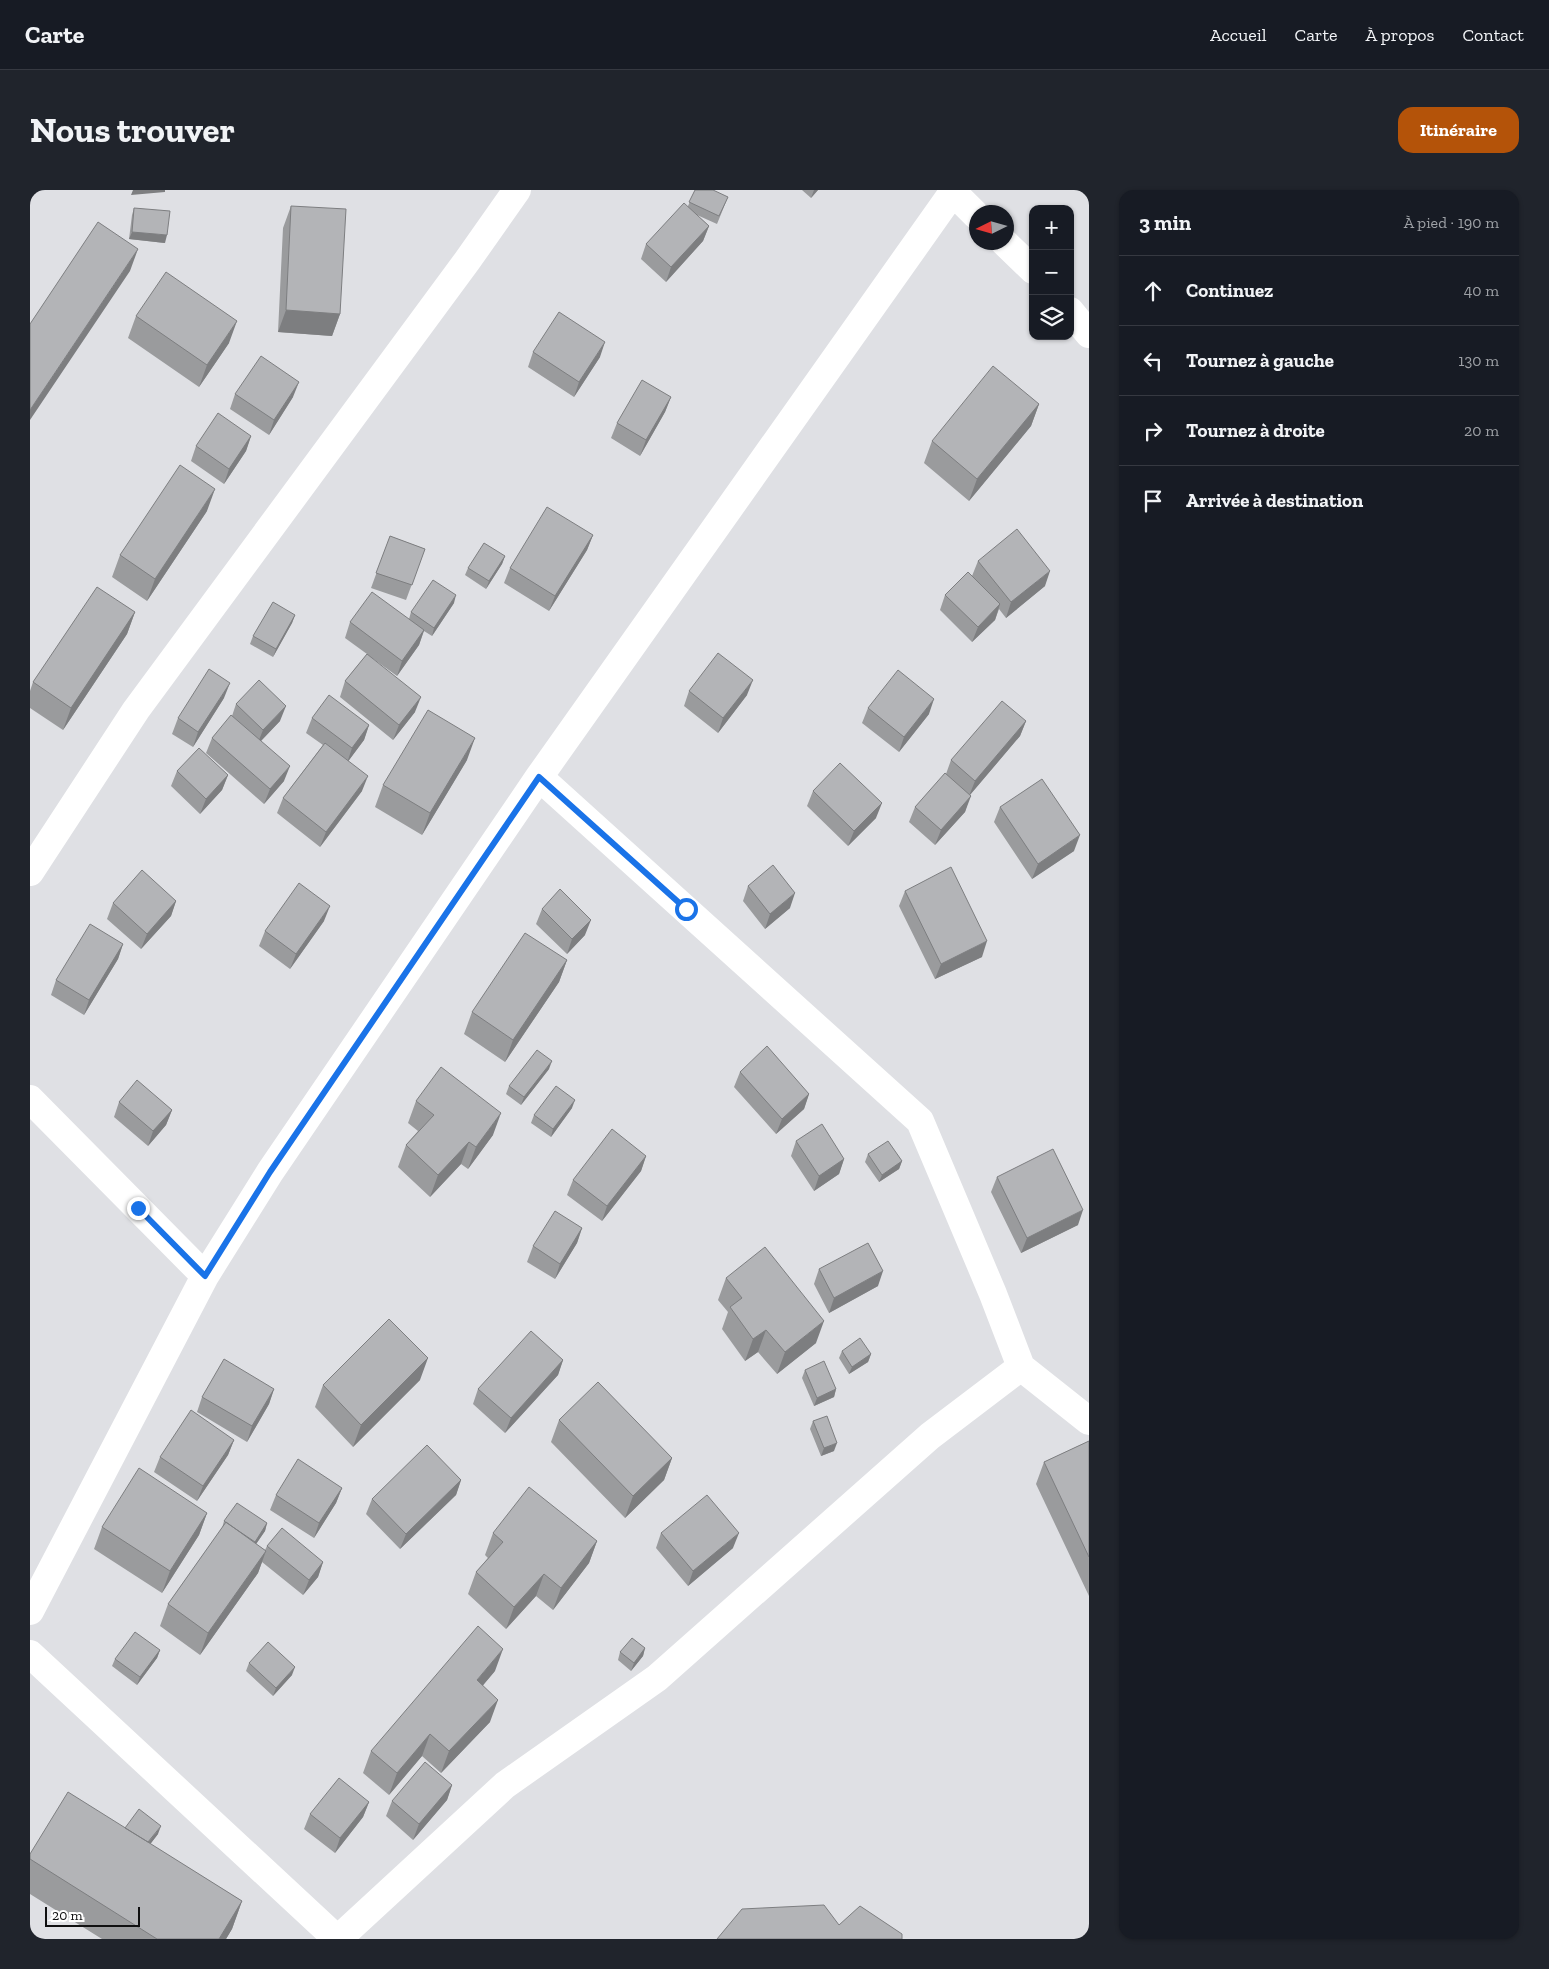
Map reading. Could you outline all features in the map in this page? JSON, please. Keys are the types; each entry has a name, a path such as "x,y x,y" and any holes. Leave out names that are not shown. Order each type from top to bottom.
{"street":[{"path":"30,872 136,710 455,277 516,190"},
{"path":"30,1611 205,1276 270,1172 539,777 954,191 969,207"},
{"path":"1012,250 1029,266"},
{"path":"1074,316 1089,334"},
{"path":"539,777 920,1121 993,1294 1021,1367 1089,1421"},
{"path":"30,1099 205,1276"},
{"path":"30,1654 327,1936 505,1785 657,1678 930,1436 1021,1367"}],"building":[{"path":"695,190 713,190 728,197 719,216 689,202"},
{"path":"684,203 709,226 671,267 646,244"},
{"path":"291,206 346,209 340,314 286,310"},
{"path":"134,208 170,211 167,235 132,232"},
{"path":"98,222 138,249 30,410 30,324"},
{"path":"166,272 237,321 207,365 136,316"},
{"path":"559,312 605,342 579,382 533,352"},
{"path":"261,356 299,382 274,420 235,394"},
{"path":"993,366 1039,404 977,479 932,441"},
{"path":"642,380 671,397 646,440 617,423"},
{"path":"218,413 251,436 229,469 196,446"},
{"path":"180,465 215,489 155,579 120,555"},
{"path":"547,507 593,535 555,596 510,568"},
{"path":"1017,529 1050,571 1011,602 978,561"},
{"path":"390,536 425,549 412,585 376,573"},
{"path":"484,543 505,556 489,581 468,568"},
{"path":"968,572 1000,604 978,627 945,595"},
{"path":"433,580 456,595 434,628 411,612"},
{"path":"97,587 135,612 71,708 33,682"},
{"path":"372,592 424,630 402,661 350,622"},
{"path":"273,602 295,615 276,649 253,636"},
{"path":"718,653 753,680 723,718 689,691"},
{"path":"367,654 421,697 399,725 345,681"},
{"path":"209,669 230,683 198,732 178,718"},
{"path":"898,670 934,699 904,737 868,708"},
{"path":"259,680 286,706 263,730 236,704"},
{"path":"329,695 369,725 352,748 312,718"},
{"path":"1002,701 1026,721 975,781 951,760"},
{"path":"428,710 475,738 430,813 383,785"},
{"path":"231,715 290,766 270,789 212,738"},
{"path":"325,743 368,776 326,832 283,798"},
{"path":"199,748 228,775 206,799 177,771"},
{"path":"840,763 882,803 854,831 813,791"},
{"path":"945,773 971,796 941,830 915,807"},
{"path":"1042,779 1080,835 1038,864 1000,807"},
{"path":"773,865 795,893 770,914 748,886"},
{"path":"951,867 987,941 941,964 905,891"},
{"path":"142,870 176,901 147,934 113,903"},
{"path":"299,883 330,906 296,954 265,931"},
{"path":"560,889 591,920 572,939 542,909"},
{"path":"90,924 123,944 89,1000 56,980"},
{"path":"525,933 567,960 513,1040 472,1012"},
{"path":"767,1046 809,1094 782,1119 740,1072"},
{"path":"537,1050 552,1061 524,1097 509,1086"},
{"path":"441,1067 501,1113 476,1147 469,1142 438,1175 406,1145 434,1115 416,1101"},
{"path":"137,1080 172,1110 153,1131 119,1102"},
{"path":"556,1086 575,1100 553,1129 534,1115"},
{"path":"822,1124 844,1159 819,1176 796,1141"},
{"path":"612,1129 646,1156 607,1206 573,1180"},
{"path":"888,1141 902,1161 882,1175 868,1154"},
{"path":"1053,1149 1083,1210 1027,1238 997,1177"},
{"path":"555,1211 582,1228 560,1264 533,1246"},
{"path":"868,1243 883,1271 834,1298 819,1269"},
{"path":"765,1247 824,1321 785,1352 766,1330 753,1339 730,1307 742,1298 726,1278"},
{"path":"389,1319 428,1358 361,1425 323,1385"},
{"path":"531,1331 563,1360 511,1418 478,1389"},
{"path":"860,1338 871,1354 852,1367 842,1351"},
{"path":"224,1359 274,1389 252,1426 202,1397"},
{"path":"824,1361 836,1389 817,1398 805,1370"},
{"path":"598,1382 672,1458 633,1496 559,1420"},
{"path":"191,1410 234,1440 203,1486 160,1457"},
{"path":"827,1416 837,1443 824,1448 813,1421"},
{"path":"1089,1441 1089,1557 1044,1462"},
{"path":"427,1445 461,1480 406,1534 372,1499"},
{"path":"298,1459 342,1488 319,1523 276,1495"},
{"path":"139,1468 207,1513 170,1571 102,1527"},
{"path":"529,1487 597,1541 561,1588 544,1574 514,1607 476,1572 503,1542 493,1533"},
{"path":"707,1495 739,1533 693,1571 661,1533"},
{"path":"237,1503 267,1523 255,1542 224,1521"},
{"path":"226,1522 266,1551 208,1633 168,1604"},
{"path":"282,1528 323,1562 309,1580 267,1546"},
{"path":"478,1626 503,1649 477,1680 498,1700 449,1751 430,1734 397,1773 371,1751"},
{"path":"135,1632 160,1650 140,1677 115,1659"},
{"path":"632,1638 645,1648 634,1663 620,1652"},
{"path":"268,1642 295,1667 276,1688 249,1663"},
{"path":"425,1762 452,1785 419,1824 392,1801"},
{"path":"339,1778 369,1802 340,1838 310,1814"},
{"path":"68,1792 242,1901 219,1939 157,1939 30,1859 30,1854"},
{"path":"139,1809 161,1826 148,1842 125,1828"},
{"path":"824,1905 839,1925 860,1906 902,1934 902,1939 717,1939 742,1909"}],"route":[{"path":"138,1208 205,1276 270,1172 539,777 686,909"}]}
